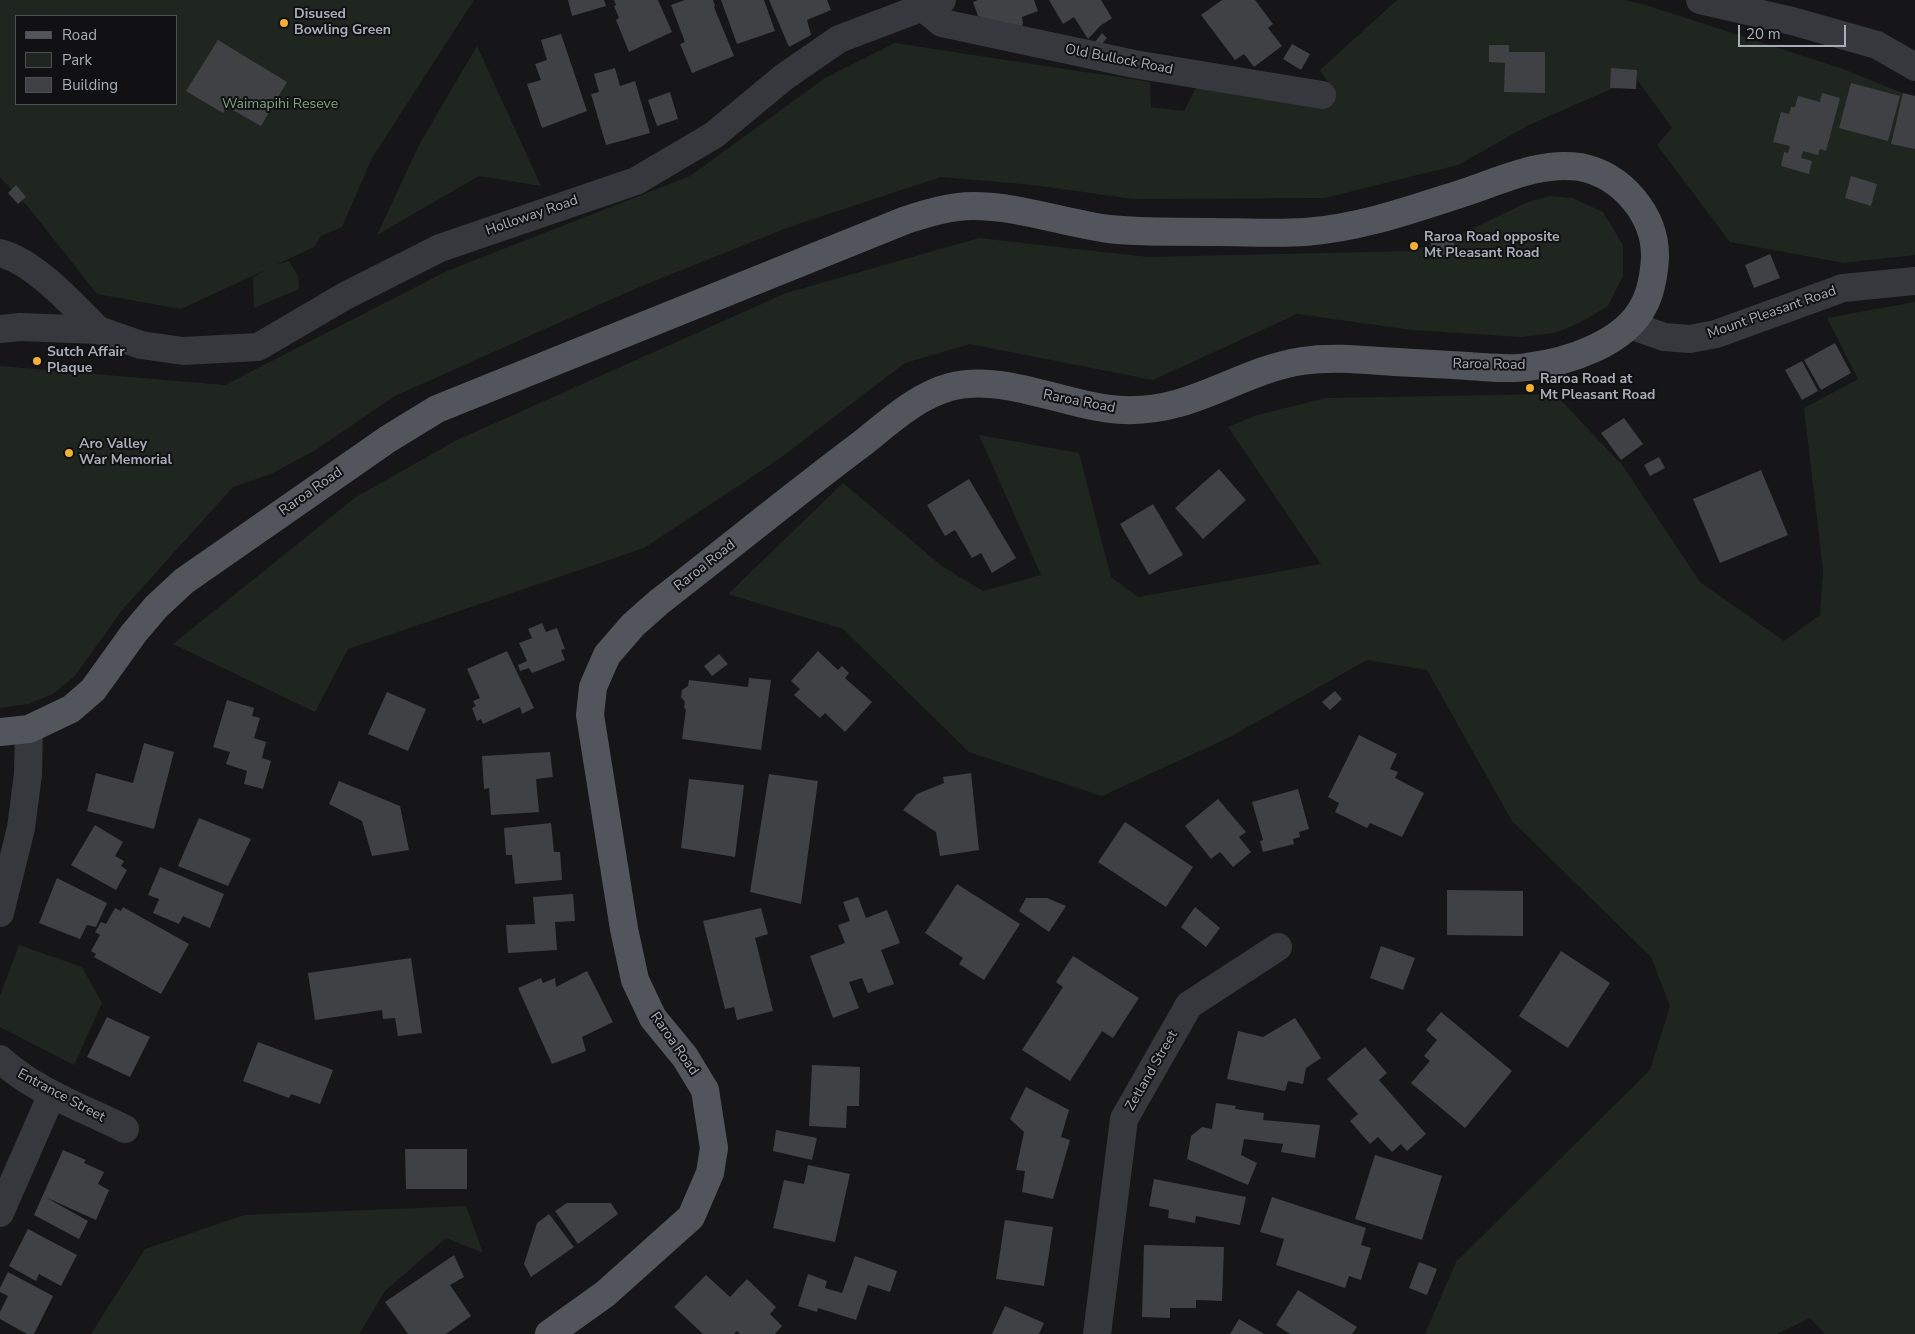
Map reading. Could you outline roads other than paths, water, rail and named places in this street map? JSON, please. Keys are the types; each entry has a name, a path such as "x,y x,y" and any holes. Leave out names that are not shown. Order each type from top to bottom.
{"main road":[{"name":"Raroa Road","path":"0,732 29,729 71,709 92,690 134,633 156,607 184,581 388,439 437,409 906,220 938,210 973,206 1010,210 1111,229 1302,232 1340,228 1380,220 1531,170 1557,165 1592,170 1609,179 1636,201 1648,222 1653,239 1655,258 1651,283 1645,305 1630,325 1609,342 1570,358 1526,368 1322,359 1296,362 1263,371 1193,400 1167,408 1142,410 1119,410 1093,406 995,385 971,383 946,388 907,408 838,460 659,602 633,625 607,654 592,687 590,715 597,762 624,929 635,980 653,1018 685,1057 706,1090 714,1148 710,1173 692,1217 605,1294 549,1334"}],"street":[{"path":"1700,0 1792,21 1877,45 1915,67"},
{"name":"Old Bullock Road","path":"932,4 942,23 952,26 1134,64 1322,95"},
{"name":"Holloway Road","path":"0,330 20,327 98,330 141,345 183,351 258,347 346,296 440,248 636,181 714,135 784,77 839,39 932,4"},
{"name":"Holloway Road","path":"0,253 13,256 53,286 98,330"},
{"name":"Mount Pleasant Road","path":"1630,325 1664,337 1690,339 1716,334 1843,288 1915,281"},
{"path":"0,913 21,828 28,774 29,729"},
{"name":"Zetland Street","path":"1097,1334 1124,1119 1189,1005 1278,947"},
{"name":"Entrance Street","path":"0,1059 14,1072 52,1094 125,1129"},
{"path":"0,1213 52,1094"}],"place":[{"name":"Disused Bowling Green","path":"284,23"},
{"name":"Raroa Road opposite Mt Pleasant Road","path":"1414,246"},
{"name":"Sutch Affair Plaque","path":"37,361"},
{"name":"Raroa Road at Mt Pleasant Road","path":"1530,388"},
{"name":"Aro Valley War Memorial","path":"69,453"}],"park label":[{"name":"Waimapihi Reseve","path":"280,105"}]}
